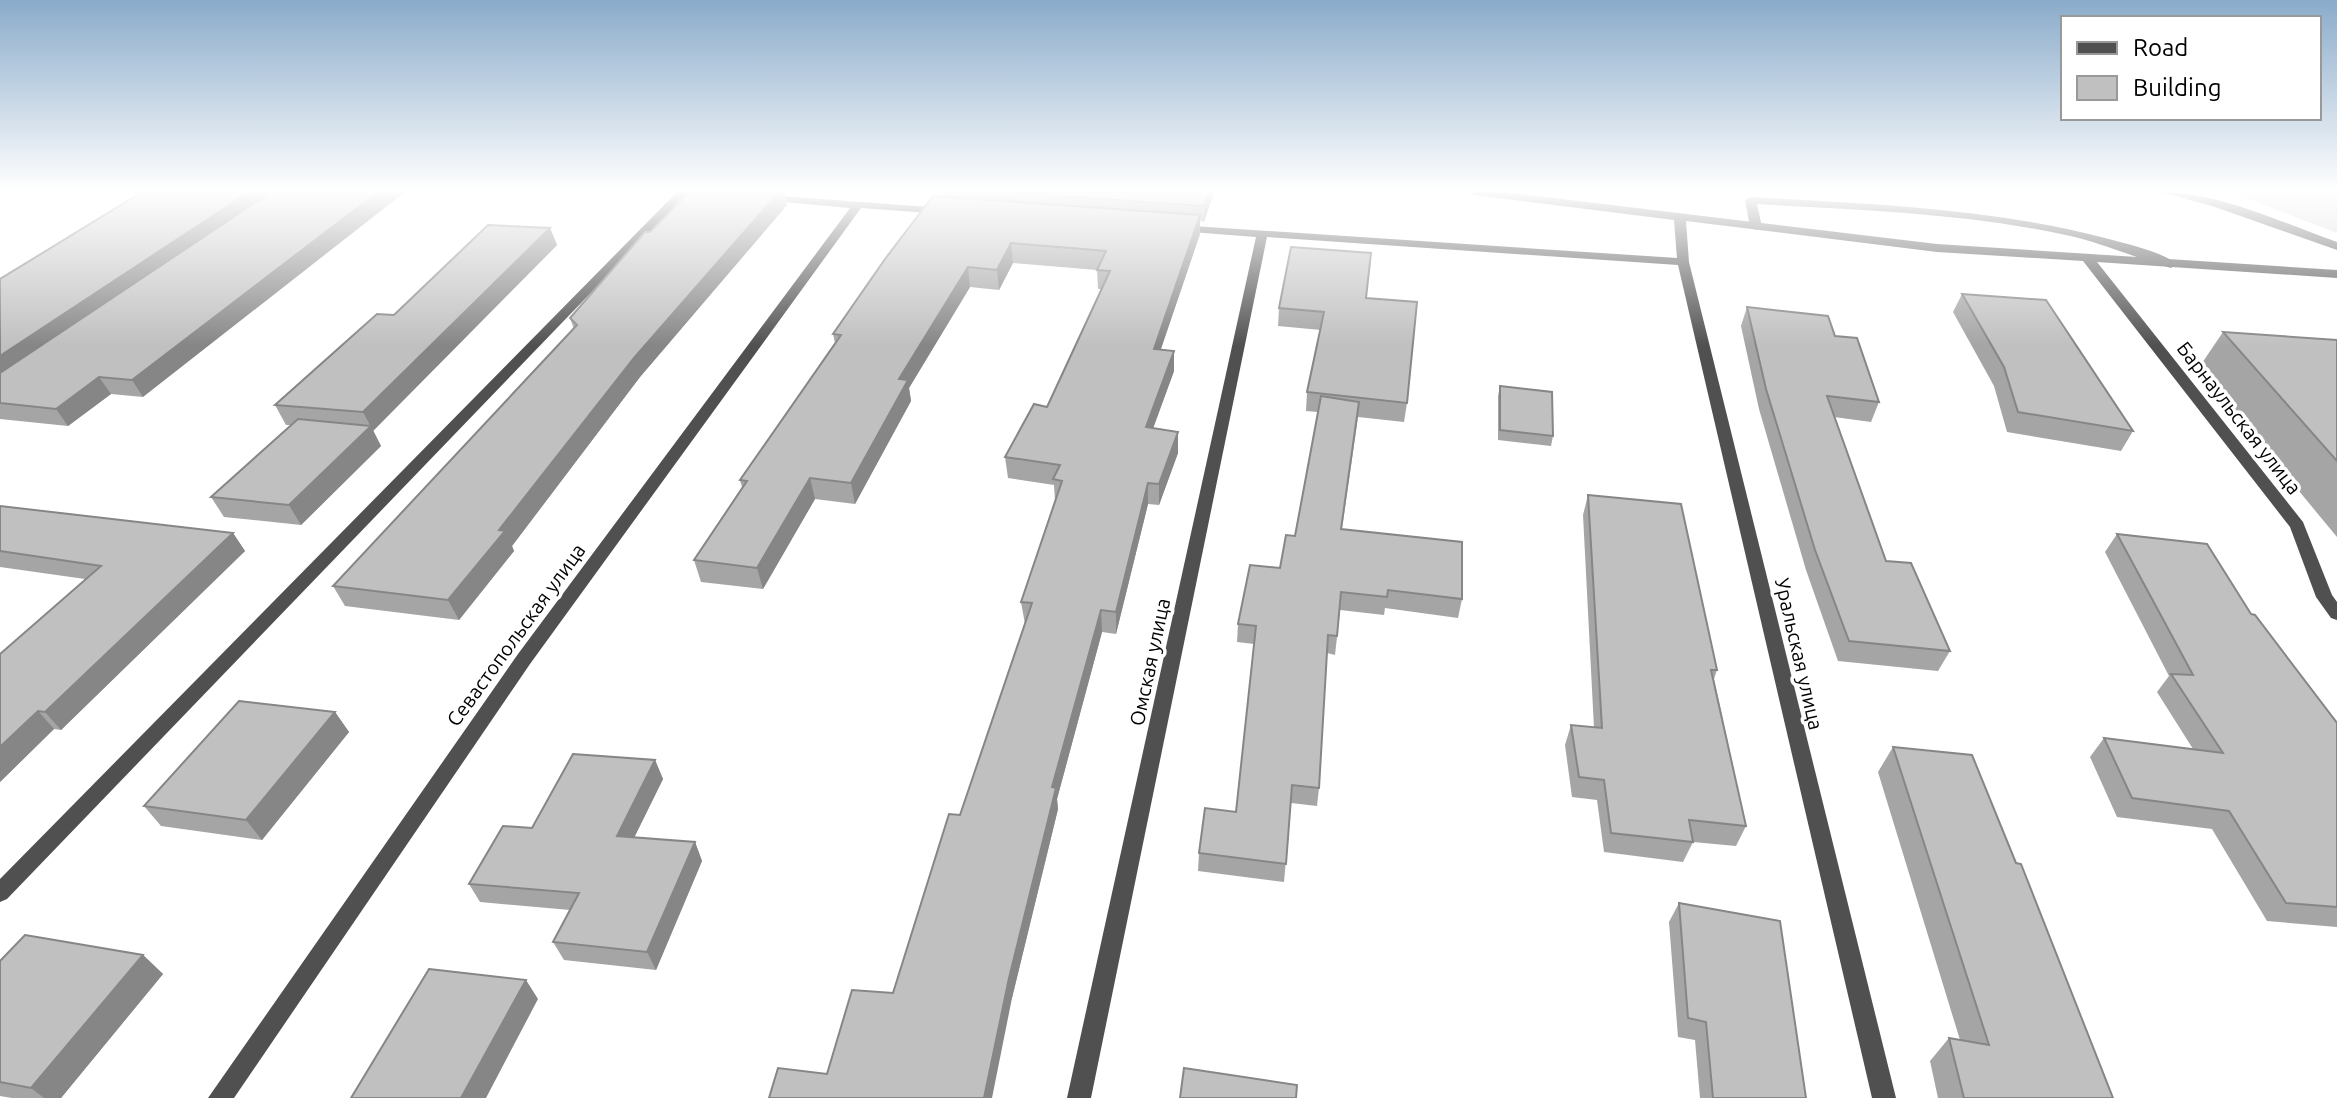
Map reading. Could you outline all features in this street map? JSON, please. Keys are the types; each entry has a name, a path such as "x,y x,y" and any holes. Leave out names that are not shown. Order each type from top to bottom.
{"street":[{"path":"0,893 633,243"},
{"name":"Севастопольская улица","path":"220,1098 524,659 830,243"},
{"name":"Омская улица","path":"1079,1098 1260,243"},
{"path":"1401,243 1683,262"},
{"name":"Уральская улица","path":"1682,243 1683,262 1884,1098"},
{"path":"1896,243 2337,274"},
{"path":"2116,243 2171,264"},
{"name":"Барнаульская улица","path":"2088,259 2297,526 2324,597 2337,614"}],"building":[{"path":"58,243 171,243 0,356 0,279"},
{"path":"194,243 311,243 132,380 99,377 56,409 0,403 0,373"},
{"path":"469,243 535,243 363,412 275,405 377,314 394,315"},
{"path":"635,243 734,243 634,358 499,530 505,531 448,600 333,586 577,325 570,318"},
{"path":"897,243 1011,243 997,270 968,267 899,379 908,380 851,483 810,478 757,568 694,560 747,481 740,480 841,335 833,334"},
{"path":"1014,243 1190,243 1154,349 1174,351 1146,427 1178,432 1159,484 1148,483 1116,612 1101,610 1052,787 1056,788 1009,978 984,1098 769,1098 778,1068 827,1074 852,990 893,993 949,814 960,815 1032,603 1021,602 1062,481 1053,479 1060,465 1005,457 1034,404 1047,407 1110,271 1097,270 1106,251"},
{"path":"1291,247 1371,253 1366,298 1417,302 1407,403 1307,392 1324,312 1279,308"},
{"path":"1962,294 2046,300 2133,431 2018,412 2004,367"},
{"path":"1747,307 1828,316 1835,336 1857,338 1879,402 1827,396 1886,561 1911,563 1950,651 1849,641 1815,550 1766,389"},
{"path":"2223,332 2337,340 2337,461"},
{"path":"1500,386 1552,392 1553,436 1500,430"},
{"path":"1321,396 1359,402 1341,529 1462,542 1462,599 1388,590 1387,597 1341,592 1337,636 1328,635 1319,788 1292,785 1286,864 1199,853 1205,808 1236,812 1256,626 1238,624 1250,565 1280,568 1286,535 1295,536"},
{"path":"298,419 371,426 289,505 211,497"},
{"path":"1588,495 1681,504 1717,670 1711,670 1746,826 1689,820 1693,842 1611,833 1604,780 1579,777 1571,725 1602,728"},
{"path":"0,506 233,533 45,712 38,711 0,747 0,654 101,566 0,551"},
{"path":"2117,534 2207,544 2251,614 2255,615 2337,723 2337,907 2286,903 2229,811 2132,798 2104,738 2223,753 2171,674 2193,675"},
{"path":"239,701 335,712 246,820 144,806"},
{"path":"1893,747 1972,755 2016,863 2021,864 2113,1098 1964,1098 1949,1038 1989,1045"},
{"path":"573,754 655,760 617,836 695,842 647,952 553,942 579,893 469,884 503,826 532,828"},
{"path":"1679,903 1780,921 1806,1098 1713,1098 1706,1022 1688,1018"},
{"path":"25,935 143,955 31,1088 0,1082 0,961"},
{"path":"429,969 526,980 461,1098 351,1098"},
{"path":"1184,1068 1297,1085 1296,1098 1180,1098"}]}
